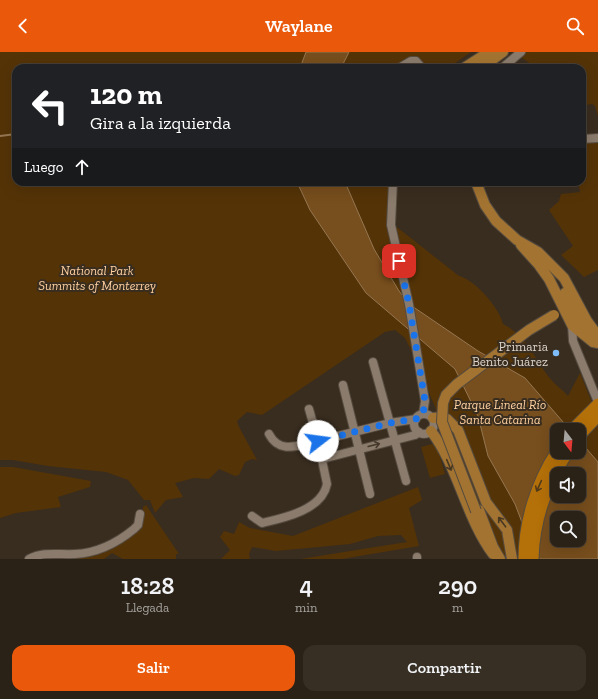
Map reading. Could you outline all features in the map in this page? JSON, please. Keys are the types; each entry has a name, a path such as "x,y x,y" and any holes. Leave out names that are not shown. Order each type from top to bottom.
{"highway":[{"path":"579,423 598,403"},
{"path":"586,429 598,416"},
{"path":"524,559 525,537 532,503 544,475 553,459"},
{"path":"532,559 538,513 550,482 564,459"}],"main road":[{"path":"470,64 488,52"},
{"path":"486,64 503,52"},
{"path":"478,186 490,214 539,265 549,279 558,295 566,316 593,342 598,343"},
{"path":"516,240 532,248 547,259 564,278 587,321 598,336"},
{"path":"496,557 442,422 443,403 446,395 457,384 529,330 566,316 571,304 569,298 532,248"},
{"path":"566,316 598,340"},
{"path":"424,417 443,417 448,419 458,430 486,502 507,530 512,559"},
{"path":"431,431 444,451 476,525 496,557"}],"street":[{"path":"507,64 521,52"},
{"path":"406,64 411,61 416,61 419,64"},
{"path":"586,139 598,138"},
{"path":"393,186 391,225 409,304 425,401 424,417 415,425 420,432"},
{"path":"566,316 573,341 598,403"},
{"path":"374,362 406,481"},
{"path":"343,385 370,494"},
{"path":"252,516 258,522 264,523 310,507 318,502 325,491 327,484 322,459 308,409"},
{"path":"269,434 276,444 284,447 318,441 390,423 424,417 434,425 431,431 426,433 420,432 415,435 322,459"},
{"path":"29,559 44,554 89,553 101,549 134,529 138,525 140,514"}],"green space":[{"path":"0,52 471,52 454,64 12,64 12,186 390,186 389,224 398,228 459,276 479,288 492,302 501,317 503,324 510,328 523,340 548,376 568,396 580,373 598,418 598,559 499,559 411,350 405,338 395,330 385,332 262,415 247,412 237,421 257,460 252,459 245,462 239,475 235,476 219,469 209,479 194,478 175,483 183,497 166,500 155,513 150,500 144,500 128,480 106,472 48,466 13,460 0,460"},
{"path":"513,52 598,52 598,116 595,106 592,104 586,105 586,64 531,64"},
{"path":"598,139 598,270 584,277 561,255 573,246 549,210 559,201 561,194 580,192 579,186 586,186 586,140"},
{"path":"436,443 445,474 430,478 421,447"},
{"path":"0,467 13,467 91,481 90,487 58,497 61,507 16,513 0,518"},
{"path":"418,487 422,500 409,508 419,546 342,559 300,559 407,542 401,535 378,536 350,544 276,551 252,547 249,554 250,559 221,559 230,550 220,537 224,531 234,534 239,522 250,528 293,536"},
{"path":"146,505 179,554 176,554 176,559 123,559 112,553 104,559 49,559 85,557 101,553 134,533 143,523 143,507"}],"shaded area":[{"path":"306,52 349,52 343,64 302,64"},
{"path":"299,186 347,186 374,249 399,291 409,304 478,351 525,378 564,423 550,423 550,459 586,459 586,448 598,462 598,559 536,559 515,504 488,456 478,416 455,369 366,293 310,210"}],"waterway":[{"path":"0,136 12,134"}],"place":[{"name":"Primaria Benito Juárez","path":"556,353"}],"route":[{"path":"318,441 390,423 416,419 423,414 425,401 409,304 399,261"}],"park label":[{"name":"National Park Summits of Monterrey","path":"97,278"},
{"name":"Parque Lineal Río Santa Catarina","path":"500,412"}]}
